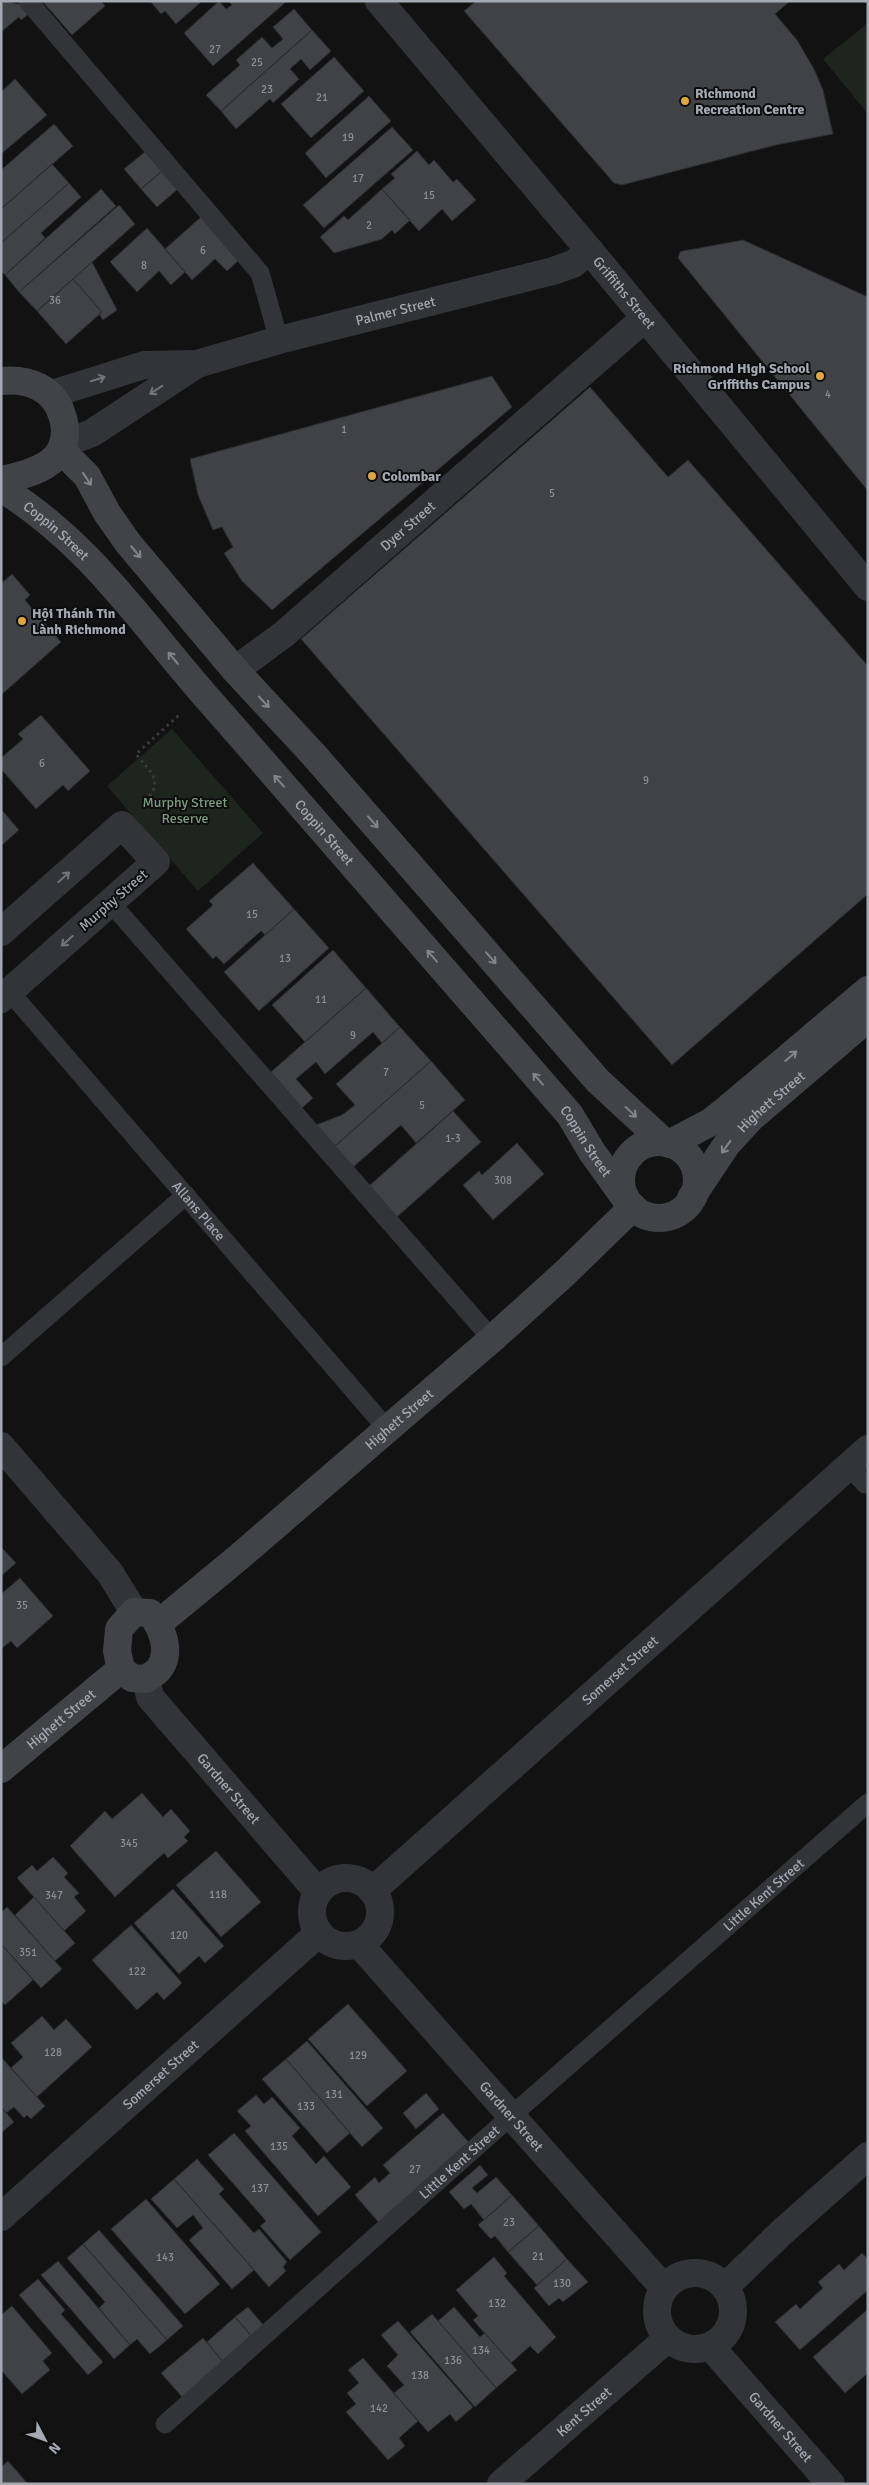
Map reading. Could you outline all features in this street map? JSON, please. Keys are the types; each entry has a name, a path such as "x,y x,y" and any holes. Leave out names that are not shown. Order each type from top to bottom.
{"street":[{"name":"Griffiths Street","path":"379,1 590,251 868,587"},
{"name":"Palmer Street","path":"52,394 144,365 197,364 279,340 553,272 573,264 590,251"},
{"name":"Dyer Street","path":"235,670 284,634 645,318"},
{"name":"Palmer Street","path":"62,447 92,432 197,364"},
{"path":"1,480 20,476 46,465 62,447 66,426 60,408 52,394 36,385 6,376"},
{"path":"62,447 87,476 107,513 128,542 235,670 313,754 598,1081 666,1143 684,1151 694,1166 696,1182 691,1198 680,1211 664,1217 647,1216 629,1203 621,1182 624,1166 628,1158 640,1147 647,1144 666,1143"},
{"name":"Coppin Street","path":"1,488 54,525 81,549 204,695 570,1116 592,1152 629,1203"},
{"path":"1,932 122,825"},
{"name":"Murphy Street","path":"6,995 156,862 122,825"},
{"name":"Highett Street","path":"666,1143 709,1123 741,1099 868,990"},
{"name":"Highett Street","path":"691,1198 728,1144 751,1118 868,1018"},
{"name":"Highett Street","path":"159,1623 388,1430 566,1273 629,1203"},
{"path":"1,1446 110,1573 134,1612"},
{"name":"Somerset Street","path":"372,1891 861,1466"},
{"path":"134,1612 150,1613 159,1623 165,1644 160,1668 146,1679 132,1678 120,1669 117,1651 119,1629 134,1612"},
{"name":"Highett Street","path":"1,1769 120,1669"},
{"name":"Gardner Street","path":"146,1679 150,1697 318,1892"},
{"path":"345,1878 364,1884 372,1891 378,1905 378,1920 375,1930 359,1944 337,1945 327,1941 314,1924 313,1902 318,1892 326,1885 345,1878"},
{"name":"Somerset Street","path":"1,2217 319,1933"},
{"name":"Gardner Street","path":"359,1944 664,2288"},
{"path":"725,2286 782,2232 868,2156"},
{"path":"694,2273 711,2276 725,2286 733,2308 732,2320 728,2331 711,2347 688,2350 668,2340 657,2320 657,2303 664,2288 672,2280 694,2273"},
{"name":"Kent Street","path":"502,2484 668,2340"},
{"name":"Gardner Street","path":"711,2347 831,2484"}],"lane":[{"path":"28,1 260,273 279,340"},
{"path":"110,902 492,1339"},
{"name":"Allans Place","path":"6,995 186,1194 388,1430"},
{"path":"1,1357 186,1194"},
{"name":"Little Kent Street","path":"165,2424 511,2116 868,1803"}],"path":[{"path":"122,825 156,787 155,778 136,754 204,695"}],"green space":[{"path":"868,23 868,114 823,59"},
{"name":"Murphy Street Reserve","path":"172,729 263,833 198,891 107,786"}],"building":[{"path":"5,1 23,5 30,13 21,20 19,17 1,32 1,5"},
{"path":"42,1 101,1 105,6 72,35"},
{"path":"150,1 202,1 176,24 165,11 161,14"},
{"path":"219,1 226,9 232,5 228,1 287,1 213,66 184,33"},
{"name":"Richmond Recreation Centre","path":"476,1 790,1 775,14 797,40 814,69 823,90 833,134 776,145 622,185 614,183 464,11"},
{"path":"294,9 312,30 221,111 206,95 240,65 236,60 262,37 272,48 283,39 273,27"},
{"path":"312,30 331,51 310,70 301,59 290,69 299,79 273,103 270,99 236,129 221,111"},
{"path":"334,57 364,91 311,138 281,104"},
{"path":"15,79 47,115 1,154 1,92"},
{"path":"369,96 391,121 326,178 305,153"},
{"path":"54,124 73,146 1,209 1,170"},
{"path":"392,127 413,150 324,228 303,205"},
{"path":"146,151 162,171 141,189 124,169"},
{"path":"417,151 429,165 434,160 453,182 457,179 476,200 452,221 442,209 419,231 382,189 395,178 391,174"},
{"path":"52,164 69,183 1,243 1,209"},
{"path":"162,171 178,189 157,207 141,189"},
{"path":"69,183 81,197 41,233 45,238 5,275 1,271 1,243"},
{"path":"101,189 116,206 19,292 5,275"},
{"path":"382,189 410,220 395,234 392,230 382,239 334,253 320,237 344,216 348,220"},
{"path":"119,205 135,224 37,311 19,292"},
{"path":"201,217 239,260 227,271 215,259 192,280 165,249"},
{"path":"147,228 185,272 171,285 159,271 137,292 110,262"},
{"path":"743,240 868,297 868,491 678,258 680,252 683,251"},
{"path":"92,262 117,310 103,320 99,314 102,312 73,279"},
{"path":"73,279 102,312 66,344 37,311"},
{"path":"492,376 512,407 272,610 242,581 224,553 233,547 222,527 213,530 198,495 190,459"},
{"path":"590,387 668,477 688,460 868,666 868,894 672,1065 301,639"},
{"name":"Hội Thánh Tin Lành Richmond","path":"12,574 30,595 25,600 61,642 1,695 1,580 3,582"},
{"path":"41,715 90,771 68,791 63,785 36,809 1,769 1,758 23,739 18,734"},
{"path":"1,809 19,830 1,846"},
{"path":"253,863 294,909 265,935 261,931 224,964 216,956 213,959 186,929 213,905 209,901"},
{"path":"294,909 329,948 259,1011 224,972"},
{"path":"333,950 366,988 305,1042 272,1005"},
{"path":"366,988 400,1027 382,1043 373,1032 325,1074 316,1062 296,1079 313,1098 302,1108 271,1072"},
{"path":"400,1027 431,1061 335,1146 316,1125 342,1115 355,1105 336,1084"},
{"path":"431,1061 465,1100 416,1143 401,1125 351,1169 335,1146"},
{"path":"453,1111 481,1142 397,1217 369,1186"},
{"path":"517,1143 544,1174 493,1220 463,1185 479,1171 482,1175"},
{"path":"1,1547 16,1563 1,1576"},
{"path":"20,1578 53,1616 17,1648 11,1641 1,1649 1,1594"},
{"path":"142,1793 163,1817 171,1809 190,1831 184,1837 188,1841 168,1858 164,1853 115,1897 70,1846 105,1811 112,1819"},
{"path":"216,1851 261,1902 221,1937 176,1885"},
{"path":"53,1857 68,1873 64,1877 79,1893 74,1897 86,1911 64,1931 17,1878 32,1865 37,1871"},
{"path":"173,1889 224,1946 205,1963 199,1956 179,1974 134,1923"},
{"path":"34,1897 75,1943 55,1961 15,1915"},
{"path":"7,1907 62,1969 41,1988 1,1944 1,1913"},
{"path":"131,1925 182,1983 164,2000 157,1992 137,2010 92,1960"},
{"path":"1,1944 33,1980 5,2005 1,2001"},
{"path":"348,2004 407,2071 367,2106 308,2039"},
{"path":"42,2016 54,2030 66,2019 92,2047 37,2097 11,2068 23,2057 11,2043"},
{"path":"307,2041 383,2128 362,2147 286,2059"},
{"path":"1,2057 45,2106 31,2119 27,2115 24,2118 14,2107 6,2113 1,2107"},
{"path":"286,2059 350,2133 327,2153 262,2079"},
{"path":"426,2093 439,2109 416,2129 403,2113"},
{"path":"256,2095 264,2104 272,2097 300,2128 292,2136 316,2164 324,2156 351,2187 318,2216 245,2131 251,2126 237,2111"},
{"path":"1,2107 14,2122 1,2133"},
{"path":"443,2113 471,2145 380,2224 355,2195 375,2177 379,2183 390,2173 383,2165"},
{"path":"234,2133 321,2232 290,2260 260,2226 266,2221 208,2155"},
{"path":"197,2159 224,2189 219,2194 254,2233 259,2229 287,2262 283,2267 286,2271 269,2287 174,2179"},
{"path":"480,2165 488,2175 472,2188 477,2193 496,2177 512,2195 484,2220 471,2204 464,2209 449,2192"},
{"path":"174,2179 254,2270 232,2289 189,2240 203,2228 193,2215 177,2228 151,2199"},
{"path":"512,2195 539,2226 508,2252 495,2236 491,2239 478,2225"},
{"path":"146,2199 220,2284 185,2314 111,2229"},
{"path":"539,2226 567,2259 537,2285 508,2252"},
{"path":"99,2230 183,2326 167,2340 83,2244"},
{"path":"83,2244 167,2340 150,2354 137,2339 130,2345 99,2308 105,2302 67,2258"},
{"path":"862,2253 868,2259 868,2290 800,2350 775,2322 796,2304 800,2309 823,2288 818,2282 839,2264 844,2270"},
{"path":"494,2257 507,2273 504,2276 556,2337 538,2354 530,2346 511,2363 473,2320 478,2316 456,2290"},
{"path":"567,2259 588,2282 563,2302 559,2298 549,2306 534,2288"},
{"path":"58,2261 130,2345 114,2359 41,2275"},
{"path":"38,2279 65,2310 61,2314 103,2362 88,2375 19,2295"},
{"path":"12,2306 52,2353 43,2361 50,2370 22,2394 1,2370 1,2315"},
{"path":"248,2307 265,2327 253,2338 235,2317"},
{"path":"454,2307 480,2337 485,2333 517,2370 496,2388 438,2321"},
{"path":"868,2309 868,2373 845,2393 813,2357"},
{"path":"432,2314 496,2388 475,2407 410,2332"},
{"path":"235,2317 253,2338 224,2363 207,2342"},
{"path":"398,2321 473,2407 456,2422 450,2414 428,2432 394,2393 404,2385 387,2366 398,2355 381,2335"},
{"path":"203,2338 224,2363 183,2398 161,2373"},
{"path":"363,2358 418,2421 399,2438 405,2446 388,2460 346,2412 356,2404 347,2393 359,2383 348,2370"},
{"path":"8,2461 28,2484 1,2484 1,2467"}],"place":[{"name":"Richmond Recreation Centre","path":"685,101"},
{"name":"Richmond High School Griffiths Campus","path":"820,376"},
{"name":"Colombar","path":"372,476"},
{"name":"Hội Thánh Tin Lành Richmond","path":"22,621"}]}
